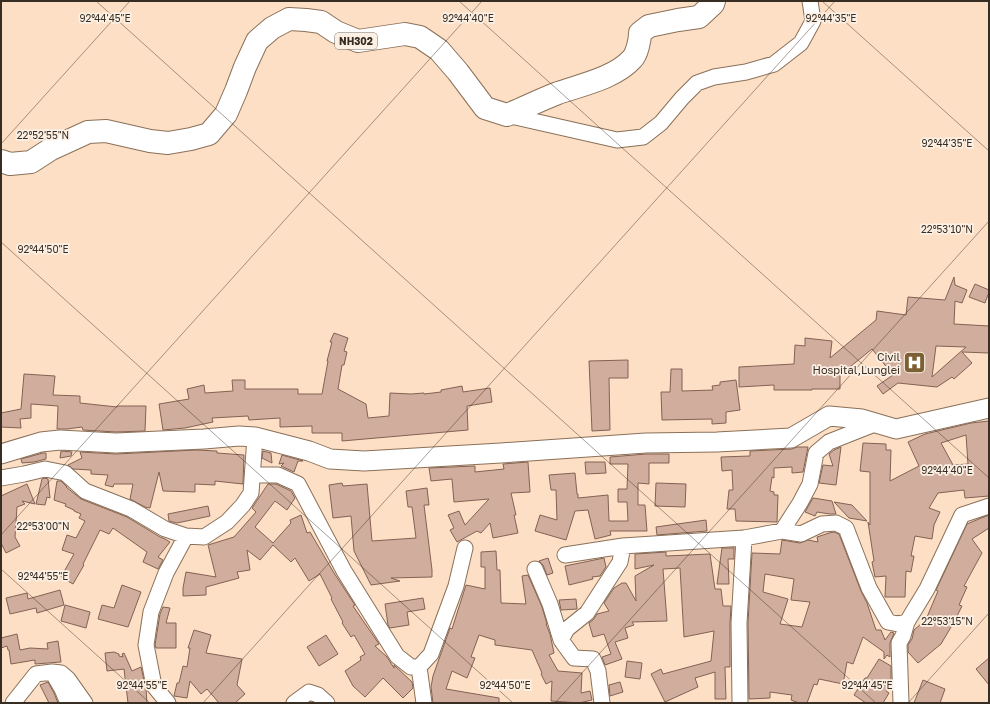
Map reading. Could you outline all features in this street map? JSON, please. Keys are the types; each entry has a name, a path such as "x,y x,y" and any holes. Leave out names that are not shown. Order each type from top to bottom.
{"highway":[{"path":"507,115 557,94 610,75 633,58 640,40 640,33 649,26 678,20 699,18 714,1"},
{"name":"NH302","path":"1,162 10,164 31,162 51,149 88,132 106,131 150,141 168,143 209,134 226,114 257,41 272,28 289,19 321,22 336,32 358,41 405,34 420,37 439,50 458,72 485,108 507,115"}],"main road":[{"path":"1,454 41,442 60,440 116,442 204,439 239,436 255,437 309,451 330,459 364,460 501,453 646,443 718,442 791,438 829,416 862,419 896,429 989,408"}],"street":[{"path":"507,115 617,140 643,137 660,123 697,83 714,77 746,72 774,64 801,43 813,21 810,1"},
{"path":"782,531 810,484 816,453 829,442 877,423"},
{"path":"1,478 45,469 65,473 85,490 131,509 165,529 186,536 204,537 227,522 243,505 251,493 255,437"},
{"path":"253,475 278,475 298,484 344,571 397,656 411,667 419,667 431,654 456,586 465,548"},
{"path":"901,703 898,643 903,636 907,622 927,590 962,515 989,506"},
{"path":"564,555 623,546 744,538 782,531 801,534 822,524 836,523 846,528 868,588 888,622 898,624 907,622"},
{"path":"168,703 154,686 146,645 151,612 166,573 186,536"},
{"path":"740,703 739,623 744,538"},
{"path":"561,640 567,629 587,613 620,562 623,546"},
{"path":"535,569 550,604 561,640 574,658 593,659 598,671 602,703"},
{"path":"419,667 424,703"},
{"path":"13,703 36,674 52,672 61,673 68,679 85,703"},
{"path":"52,672 68,703"},
{"path":"294,703 309,692 318,695 327,703"}],"building":[{"path":"954,277 955,285 967,290 962,303 955,301 954,324 989,326 989,353 962,352 972,363 954,379 952,377 937,387 898,383 883,394 877,386 893,375 872,349 840,375 840,389 774,390 774,385 739,387 739,367 794,364 795,345 805,346 805,338 832,341 830,358 876,320 877,311 906,315 908,297 945,300","holes":["936,346 966,347 932,377"]},
{"path":"975,284 989,290 985,303 969,297"},
{"path":"334,333 348,338 344,351 347,352 344,365 342,365 338,389 366,404 368,418 389,416 390,393 424,394 441,392 441,390 462,386 463,392 490,388 492,402 467,406 468,430 342,441 342,433 312,433 312,426 280,427 280,418 249,420 248,416 212,418 213,422 185,428 163,430 159,404 189,399 187,389 204,385 205,393 233,391 232,380 245,380 245,389 298,389 298,394 322,394 327,361 332,342 330,342"},
{"path":"628,360 628,378 609,378 610,430 592,431 589,361"},
{"path":"671,369 682,369 682,391 713,390 712,386 720,385 720,382 736,380 740,410 726,412 726,423 712,424 712,419 662,420 661,392 670,392"},
{"path":"24,374 55,376 53,395 80,396 80,403 117,407 146,406 145,431 116,432 83,430 82,427 57,429 58,406 31,404 31,418 20,419 21,428 1,427 1,413 21,409"},
{"path":"989,421 989,496 965,498 964,490 938,493 929,508 940,512 934,525 932,539 915,536 911,556 914,556 911,572 906,571 905,597 885,597 886,576 875,577 872,562 874,561 868,522 870,525 870,472 860,471 863,443 886,444 886,450 891,450 890,481 919,466 908,442 925,434 971,423","holes":["966,435 968,464 953,465 941,443"]},
{"path":"797,447 808,447 803,472 792,473 792,467 774,468 774,478 772,477 770,491 774,492 774,495 778,495 777,522 736,521 735,509 727,509 729,490 733,490 732,470 722,471 721,457 750,456 750,451 792,449"},
{"path":"841,447 836,485 819,483 823,465 833,466 829,454"},
{"path":"196,450 244,455 243,484 215,481 215,485 195,484 195,492 163,491 159,472 150,508 130,499 133,484 114,484 113,487 105,485 108,475 91,474 91,470 73,469 68,465 82,458 80,452 116,454"},
{"path":"61,451 72,452 71,456 60,458"},
{"path":"263,451 271,453 272,463 262,458"},
{"path":"46,453 46,459 22,463 21,459"},
{"path":"669,454 669,463 649,463 649,484 638,483 638,505 645,505 647,531 610,531 611,535 595,539 588,510 575,511 566,540 535,531 540,515 557,520 556,490 551,490 549,475 575,473 578,498 608,495 609,521 628,521 627,502 618,502 618,489 627,489 628,464 610,464 610,457"},
{"path":"282,455 303,461 298,461 294,472 281,466 284,463 279,464"},
{"path":"528,462 530,492 511,493 518,533 493,538 490,523 481,533 477,531 457,542 450,530 454,528 448,515 459,511 465,525 489,499 454,502 452,479 431,481 429,468 475,466 475,472 504,469 503,464"},
{"path":"585,462 605,462 606,473 586,474"},
{"path":"42,479 48,479 50,498 47,497 45,505 36,504"},
{"path":"57,481 61,481 81,499 127,517 170,542 158,557 163,560 158,569 143,562 147,552 113,528 109,534 100,530 83,564 84,565 73,584 61,577 74,554 62,550 67,535 76,538 85,521 79,518 81,514 65,506 66,504 54,500"},
{"path":"342,483 343,486 367,484 372,541 416,538 412,507 408,507 406,491 427,488 429,505 424,505 432,577 391,578 400,581 371,585 354,551 351,516 333,518 329,485"},
{"path":"656,483 686,484 685,507 655,506"},
{"path":"27,484 35,504 22,501 25,504 17,507 15,537 20,546 6,553 1,543 1,496"},
{"path":"268,484 276,484 291,491 295,498 287,510 275,501 255,527 273,543 291,523 290,520 301,515 307,533 310,532 355,605 353,606 379,644 375,646 387,657 394,668 394,665 412,682 413,688 403,698 383,678 365,697 353,686 345,671 361,660 360,657 365,654 354,635 351,637 342,623 343,622 320,574 309,581 295,558 291,562 273,545 260,560 247,550 250,570 237,572 239,578 206,587 206,595 183,596 186,572 216,577 208,545 234,537 256,512 252,508"},
{"path":"813,498 832,501 836,514 817,512 815,516 805,512"},
{"path":"834,502 852,505 867,521 849,518"},
{"path":"208,506 210,516 177,523 169,521 168,514"},
{"path":"989,515 989,528 972,539 982,553 964,586 967,587 959,605 962,606 941,644 918,663 908,652 908,645 912,639 914,630 927,617 938,591 936,590 967,524"},
{"path":"706,520 707,531 657,535 656,527"},
{"path":"834,532 839,534 867,603 876,630 881,630 885,640 891,632 894,633 890,643 890,657 887,655 884,659 884,652 863,637 853,664 847,662 843,684 819,679 817,685 814,684 807,703 799,703 791,700 792,695 770,692 770,698 749,699 748,623 752,553 780,554 782,540 800,543 808,540 818,542 817,537","holes":["765,574 794,579 791,600 810,602 802,627 780,624 788,599 763,592"]},
{"path":"722,548 734,548 734,559 728,559 729,584 717,584"},
{"path":"496,551 497,570 500,570 501,603 526,604 522,576 528,575 542,607 550,634 554,653 549,655 558,671 582,673 581,693 590,691 592,700 579,703 551,701 552,681 546,684 532,650 495,645 495,640 479,635 471,657 475,658 467,678 452,671 446,689 499,698 499,703 433,703 431,687 433,676 450,628 452,629 466,585 485,589 485,567 481,567 481,552"},
{"path":"666,552 666,556 710,554 715,589 721,589 723,606 731,606 730,667 725,667 726,699 715,699 715,672 695,678 698,687 665,702 651,674 661,669 663,674 711,661 714,631 684,637 680,568 663,569 667,621 632,622 634,625 625,628 628,638 615,642 622,659 605,665 602,657 611,654 604,634 593,637 589,623 597,614 609,611 604,603 614,588 622,583 626,583 636,601 635,576 654,565 635,569 635,554"},
{"path":"548,558 553,573 547,575 543,565 539,561"},
{"path":"604,558 606,567 600,576 592,577 593,579 569,585 565,566"},
{"path":"122,585 141,592 128,627 98,619 102,605 114,608"},
{"path":"60,590 64,605 37,613 36,608 10,614 6,598 27,593 28,599"},
{"path":"423,598 425,609 407,612 409,625 390,628 388,625 385,604"},
{"path":"576,599 577,609 561,610 559,600"},
{"path":"65,605 90,612 86,628 61,621"},
{"path":"163,607 170,608 166,623 176,623 176,648 156,648 155,645 160,614"},
{"path":"194,630 211,635 206,653 242,659 237,685 245,694 235,703 219,703 207,689 201,694 190,681 187,698 174,696 183,666 187,667 190,648 188,648"},
{"path":"17,634 20,650 30,648 48,649 47,643 58,641 61,662 35,664 35,660 11,664 7,646 1,648 1,638"},
{"path":"326,635 338,654 319,666 307,647"},
{"path":"114,652 123,657 122,654 124,653 132,671 141,667 146,689 147,703 128,703 124,669 107,671 105,653"},
{"path":"989,658 989,685 976,669"},
{"path":"879,659 891,666 891,683 886,691 889,693 883,703 866,703 854,695"},
{"path":"627,661 642,663 640,679 625,677"},
{"path":"923,680 945,689 940,703 914,703"},
{"path":"48,682 58,703 49,703 40,685"},
{"path":"620,682 623,692 610,696 609,685"}],"place":[{"name":"Civil Hospital,Lunglei","path":"915,362"}]}
